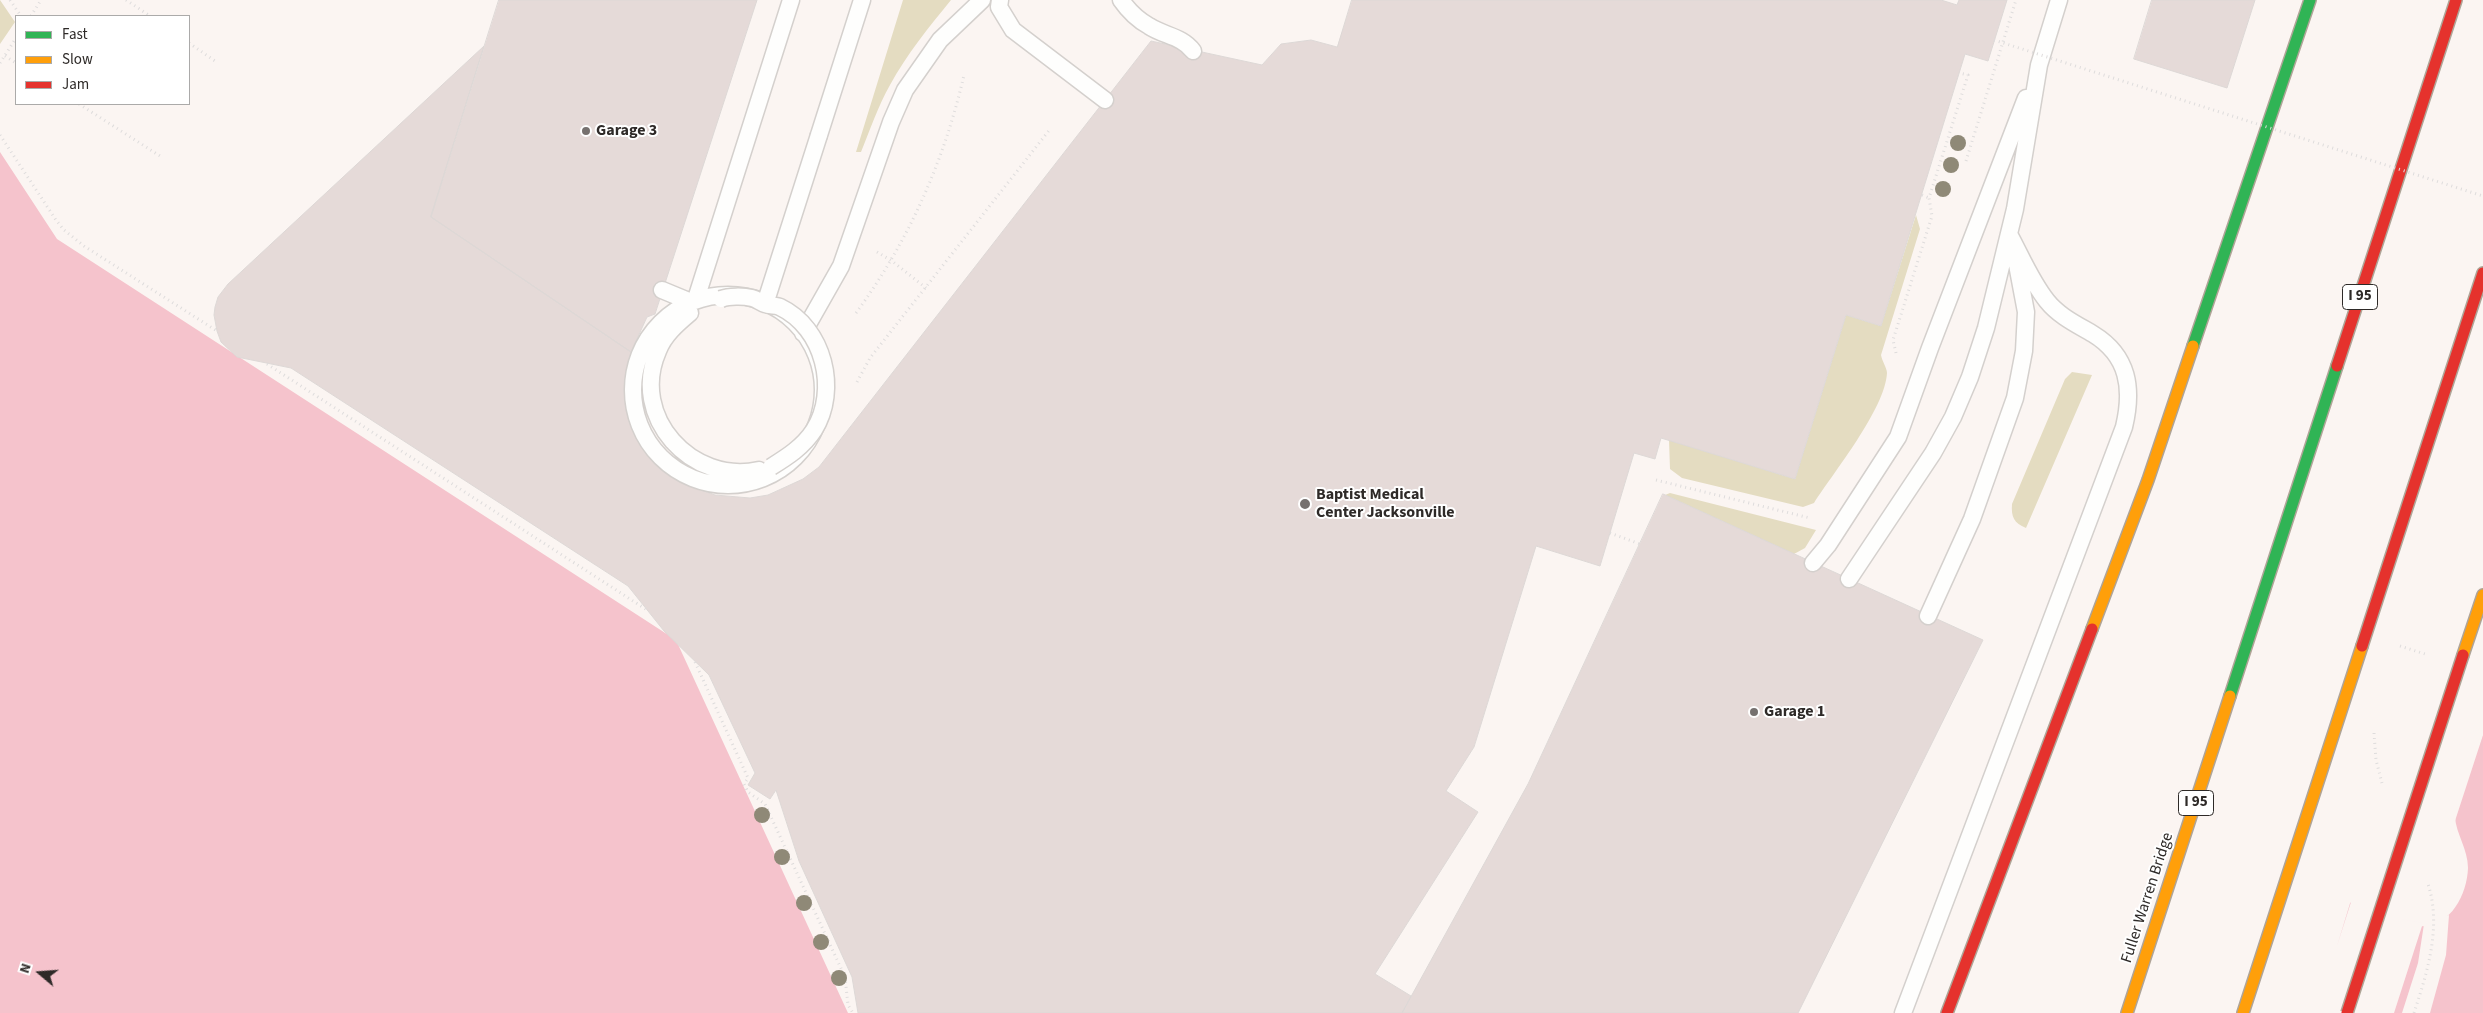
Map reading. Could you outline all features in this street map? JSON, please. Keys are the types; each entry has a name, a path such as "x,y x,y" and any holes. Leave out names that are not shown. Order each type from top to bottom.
{"highway":[{"path":"1947,1013 2122,550 2173,407 2310,0"},
{"name":"Fuller Warren Bridge","path":"2127,1013 2456,0"},
{"path":"2243,1013 2483,273"},
{"path":"2347,1013 2483,595"}],"lane":[{"path":"662,290 694,303 724,298 753,298 765,304 780,307 803,324 818,347 826,375 825,404 814,430 795,452 771,467 743,473 714,470 688,457 667,436 654,410 651,380 658,351 674,326 694,303 790,0"},
{"path":"765,304 862,0"},
{"path":"804,333 841,266 891,122 905,90 940,40 982,0"},
{"path":"1000,0 999,7 1013,30 1105,100"},
{"path":"1120,0 1127,9 1150,27 1187,42 1193,50"},
{"path":"1813,563 1828,545 1898,437 1932,340 2039,65 2059,0"},
{"path":"1849,579 1933,453 1953,417 1978,353 2009,234 2024,162 2039,65"},
{"path":"1928,616 1972,519 1996,456 2021,373 2026,312 2018,265 2009,234"},
{"path":"1902,1013 2122,434 2128,412 2129,384 2121,362 2107,344 2059,313 2046,300 2009,234"},
{"path":"714,295 743,295 772,305 796,322 813,347 822,375 822,406 812,434 795,458 767,477 735,485 702,482 673,468 650,445 636,414 633,381 642,349 660,314 694,303 714,295"}],"path":[{"path":"10,0 20,15"},
{"path":"32,15 41,0"},
{"path":"126,0 148,15"},
{"path":"1966,162 2016,0"},
{"path":"0,63 15,40"},
{"path":"1994,40 2483,196"},
{"path":"190,44 215,61"},
{"path":"5,56 15,62"},
{"path":"1901,360 1894,350 1894,340 1932,216 1929,198 1968,75 1960,73"},
{"path":"856,314 892,261 924,199 951,126 964,75"},
{"path":"81,105 160,156"},
{"path":"0,135 64,230 84,246 217,331"},
{"path":"1922,195 1929,198"},
{"path":"876,251 926,288"},
{"path":"267,364 647,610"},
{"path":"1656,480 1813,518"},
{"path":"1610,533 1640,544"},
{"path":"695,662 748,778 744,784 748,792 765,804 845,978 848,1005 853,1013"},
{"path":"2374,730 2376,760 2384,788"},
{"path":"2414,1013 2428,966 2433,920 2426,880"}],"shaded area":[{"path":"0,0 15,22 0,44"},
{"path":"903,0 951,0 904,62 882,101 861,152 856,152"},
{"path":"0,152 57,239 676,640 848,1013 0,1013"},
{"path":"1916,215 1920,229 1881,355 1887,373 1884,388 1868,422 1814,503 1803,507 1682,478 1670,469 1669,440 1795,479 1846,315 1881,326"},
{"path":"2072,372 2092,375 2026,528 2014,519 2012,504 2065,379"},
{"path":"1670,493 1816,530 1805,548 1794,554 1665,495"},
{"path":"2483,734 2483,1013 2250,1013 2341,905 2357,901 2393,919 2416,926 2428,926 2438,923 2454,909 2464,889 2468,868 2466,854 2457,829 2455,817 2458,802"}],"pier":[{"path":"2477,730 2483,731 2483,735 2454,824 2449,800 2453,762 2459,745 2467,734"},
{"path":"2356,898 2380,905 2401,919 2423,923 2394,1013 2247,1013 2326,914 2340,903 2351,900 2337,946 2352,899"},
{"path":"2449,915 2446,955 2430,1013 2402,1013 2418,963 2424,924"}],"building":[{"name":"Garage 3","path":"499,0 757,0 655,314 647,317 631,352 431,217"},
{"path":"1352,0 1941,0 1957,5 1959,0 2007,0 1988,61 1965,54 1881,326 1846,315 1795,479 1661,438 1655,459 1634,453 1600,566 1536,546 1474,747 1446,791 1478,812 1375,974 1411,996 1402,1013 858,1013 852,977 799,861 776,790 770,799 748,785 755,773 709,675 664,631 628,586 291,368 237,357 221,342 217,331 214,315 215,307 218,297 228,284 484,46 431,217 631,352 626,374 631,416 641,441 659,464 686,484 715,495 750,498 768,495 803,479 819,467 1151,41 1262,65 1281,44 1311,40 1337,47"},
{"path":"2152,0 2255,0 2227,88 2134,59"},
{"name":"Garage 1","path":"1663,494 1983,640 1798,1013 1402,1013 1528,784"}],"traffic: fast":[{"path":"2193,346 2310,0"},
{"path":"2230,696 2337,366"}],"traffic: slow":[{"path":"2092,629 2148,480 2193,346"},
{"path":"2463,655 2483,595"},
{"path":"2243,1013 2362,646"},
{"path":"2127,1013 2230,696"}],"traffic: jam":[{"path":"2337,366 2456,0"},
{"path":"2362,646 2483,273"},
{"path":"1947,1013 2092,629"},
{"path":"2347,1013 2463,655"}],"place":[{"name":"Garage 3","path":"586,131"},
{"name":"Baptist Medical Center Jacksonville","path":"1305,504"},
{"name":"Garage 1","path":"1754,712"}]}
